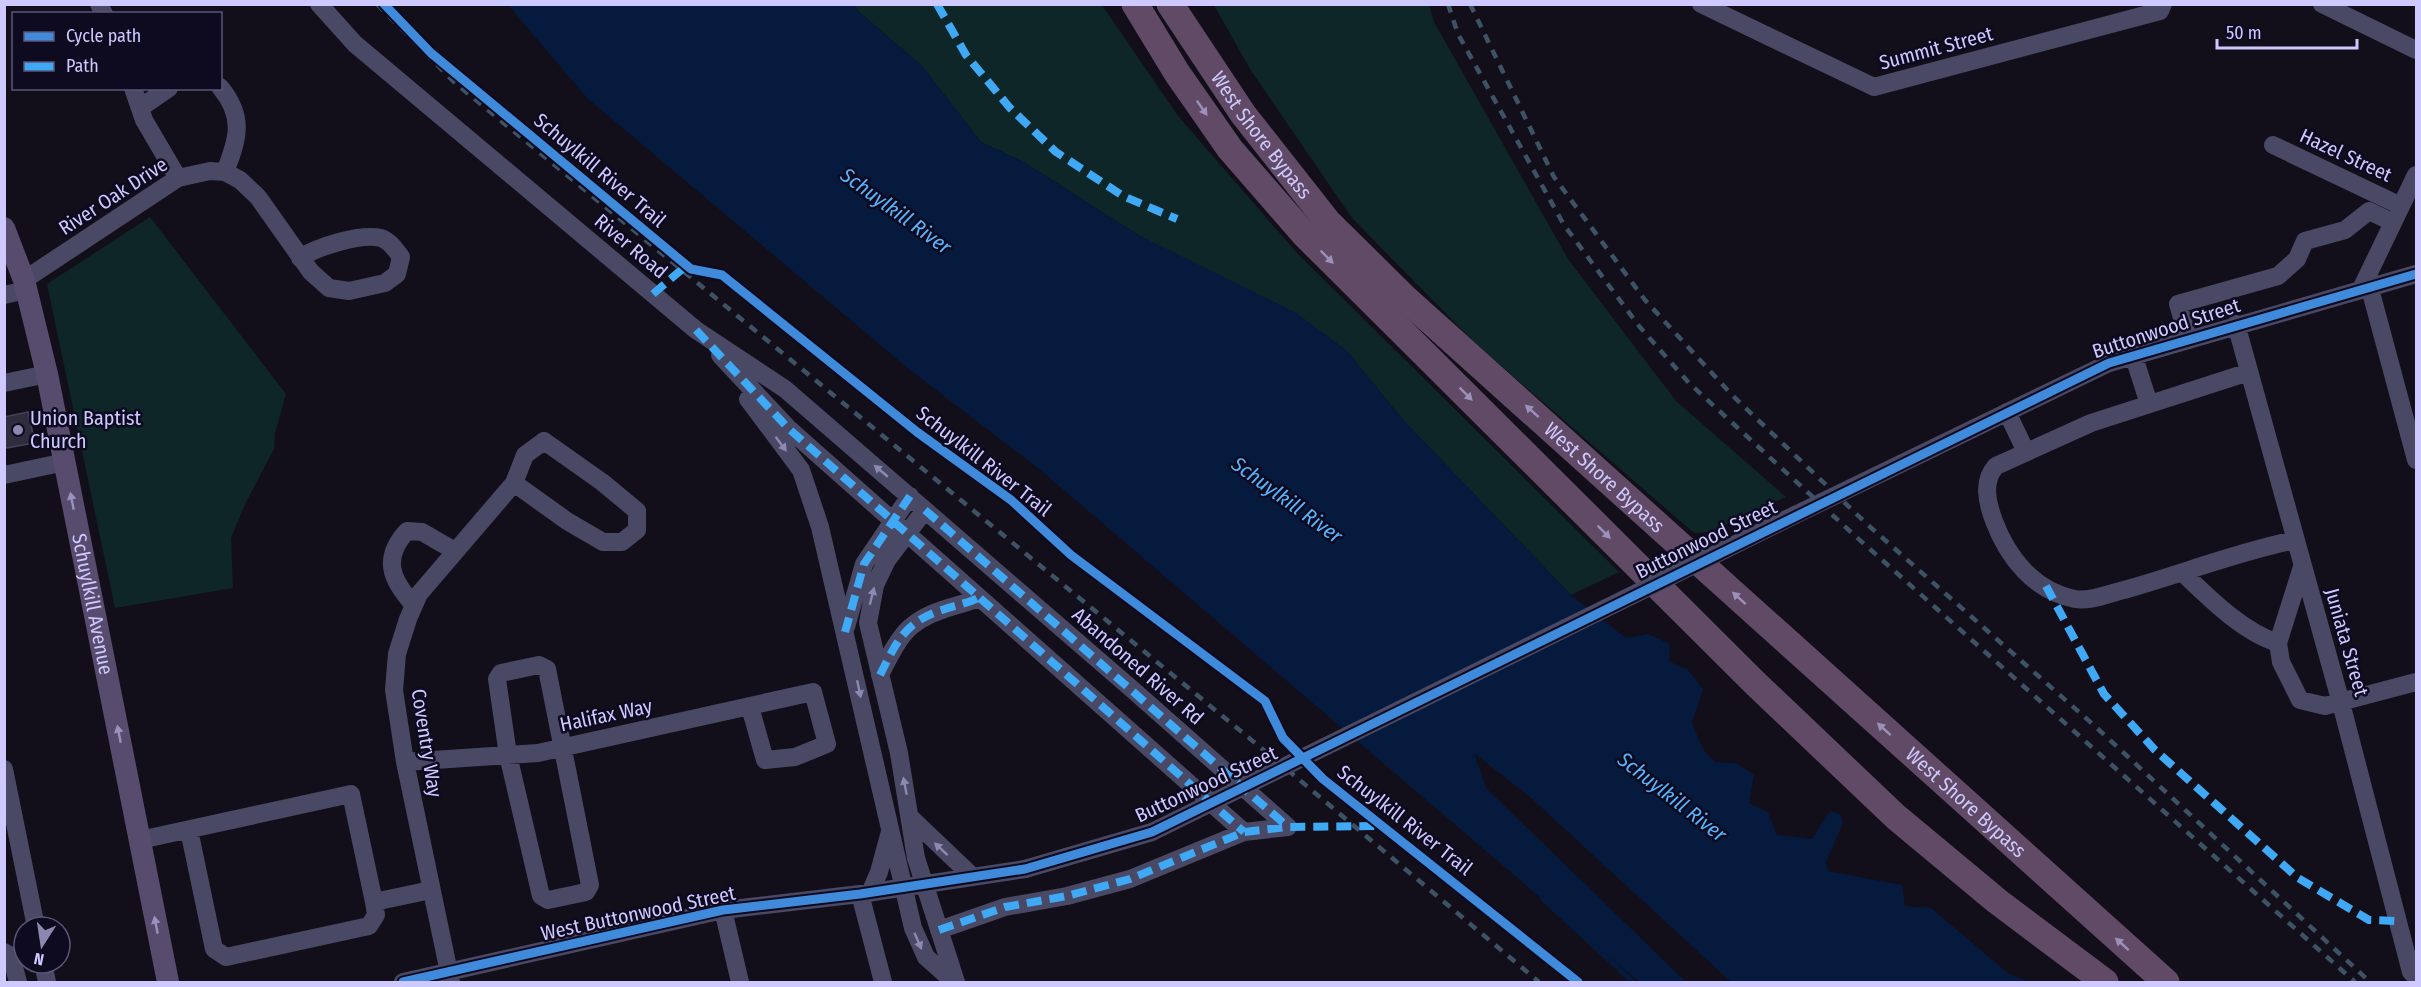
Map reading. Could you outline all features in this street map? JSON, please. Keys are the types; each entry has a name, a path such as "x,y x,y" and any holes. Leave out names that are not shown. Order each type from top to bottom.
{"highway":[{"path":"1121,4 1133,22 1168,60"},
{"name":"West Shore Bypass","path":"1135,4 1168,60 1230,148 1304,234 1756,685 1896,818 1997,901 2105,982"},
{"name":"West Shore Bypass","path":"1170,4 1243,114 1328,222 1405,298 2166,982"}],"main road":[{"name":"Schuylkill Avenue","path":"4,228 18,288 47,374 168,982"}],"street":[{"name":"River Road","path":"319,4 355,44 696,330 785,389 925,510"},
{"name":"Summit Street","path":"1701,4 1874,87 2161,8"},
{"path":"2322,4 2416,50"},
{"path":"222,89 232,101 237,120 237,139 225,172 240,180 258,197 300,258 311,272 329,288 350,291 385,283 396,274 401,257 393,245 381,238 315,248 300,258"},
{"path":"134,90 144,120 178,178"},
{"path":"140,108 166,90"},
{"name":"Hazel Street","path":"2273,145 2397,214"},
{"name":"River Oak Drive","path":"18,288 178,178 197,172 225,172"},
{"path":"2416,175 2366,286 2416,460"},
{"path":"2188,338 2178,304 2278,276 2297,259 2305,241 2345,230 2369,211 2397,214"},
{"name":"Buttonwood Street","path":"1025,869 1152,832 2109,363 2133,354 2416,273"},
{"name":"Juniata Street","path":"2236,324 2414,975"},
{"path":"696,330 788,428 1244,832"},
{"path":"696,330 801,470 820,527 913,928 926,957 955,982"},
{"path":"2133,354 2149,404"},
{"path":"2249,372 2091,423 1996,466 1987,475 1986,482 1993,519 2012,559 2022,571 2046,586 2077,600 2184,574 2264,546 2295,540"},
{"path":"4,383 47,374"},
{"path":"2007,412 2026,452"},
{"name":"Coventry Way","path":"450,978 405,762 394,690 397,654 414,605 419,594 514,483 525,455 544,441 602,482 637,511 637,530 622,542 603,542 567,521 514,483"},
{"path":"4,475 65,462"},
{"path":"845,632 858,577 891,520 910,496"},
{"path":"925,510 887,560 874,585 869,604 868,623 899,753 916,858 955,982"},
{"name":"Abandoned River Rd","path":"925,510 1288,827 1244,832 1130,879 1067,896 1005,907 939,930"},
{"path":"414,605 397,586 391,571 399,540 407,531 422,532 455,551"},
{"path":"2302,567 2278,643 2281,662 2300,700 2317,705 2341,703 2416,682"},
{"path":"2184,574 2251,630 2263,638 2278,643"},
{"path":"880,675 906,629 924,617 946,608 962,606 978,598"},
{"path":"539,665 547,669 590,885 586,892 548,900 541,896 508,755 497,679 501,673 539,665"},
{"name":"Halifax Way","path":"405,762 538,753 813,692 827,744 795,757 765,760 750,707"},
{"path":"4,769 34,915"},
{"path":"140,840 351,795 376,915 369,926 226,957 214,949 189,830"},
{"path":"911,818 973,877"},
{"path":"883,982 865,893 879,872 890,831"},
{"name":"West Buttonwood Street","path":"403,982 450,978 723,910 865,893 1025,869"},
{"path":"374,902 431,890"},
{"path":"723,910 740,982"},
{"path":"4,952 11,956 18,982"}],"green space":[{"path":"854,5 1102,5 1178,116 1297,253 1619,572 1571,595 1404,421 1346,350 1140,236 1022,161 981,142 922,66"},
{"path":"1214,5 1429,5 1434,22 1568,259 1676,401 1786,497 1710,532 1694,533 1474,342 1352,218 1250,69"},
{"path":"150,217 286,394 275,433 274,449 245,504 231,538 233,588 115,608 47,284"}],"water":[{"name":"Schuylkill River","path":"508,5 854,5 922,66 981,142 1022,161 1140,236 1295,312 1346,350 1404,421 1571,595 1626,638 1648,634 1670,644 1669,661 1688,670 1703,689 1692,723 1703,749 1715,762 1736,763 1754,775 1749,803 1768,812 1777,835 1812,839 1830,811 1840,814 1843,823 1826,862 1828,871 1902,885 1905,906 1931,908 2009,974 2030,982 1731,982 1530,797 1474,753 1486,788 1686,982 1639,982 1038,468 910,370 587,98"}],"building":[{"name":"Union Baptist Church","path":"28,412 35,443 6,448 4,417"}],"waterway":[{"path":"1542,898 1633,982"}],"railway":[{"path":"377,4 454,82 1283,766 1539,982"},
{"path":"1448,4 1458,34 1564,225 1639,326 1689,383 1853,534 2355,982"},
{"path":"1470,4 1554,177 1645,300 1732,395 1868,525 2097,728 2370,982"}],"marked path":[{"path":"937,4 966,55 1010,108 1056,152 1123,196 1177,219"},
{"path":"653,294 687,265"},
{"path":"696,330 788,428 1244,832"},
{"path":"845,632 864,564 910,496"},
{"path":"925,510 1288,827"},
{"path":"2046,586 2104,694 2155,750 2298,878 2369,920 2397,921"},
{"path":"880,675 903,634 919,620 978,598"},
{"path":"939,930 1005,907 1067,896 1130,879 1244,832 1288,827 1381,826"}],"cycle path":[{"name":"Schuylkill River Trail","path":"384,4 431,53 691,269 722,275 917,432 1011,500 1071,555 1265,701 1283,738 1323,779 1578,982"},
{"path":"403,982 723,910 860,894 1025,869 1152,832 2109,363 2416,274"}],"place":[{"name":"Union Baptist Church","path":"18,430"}]}
